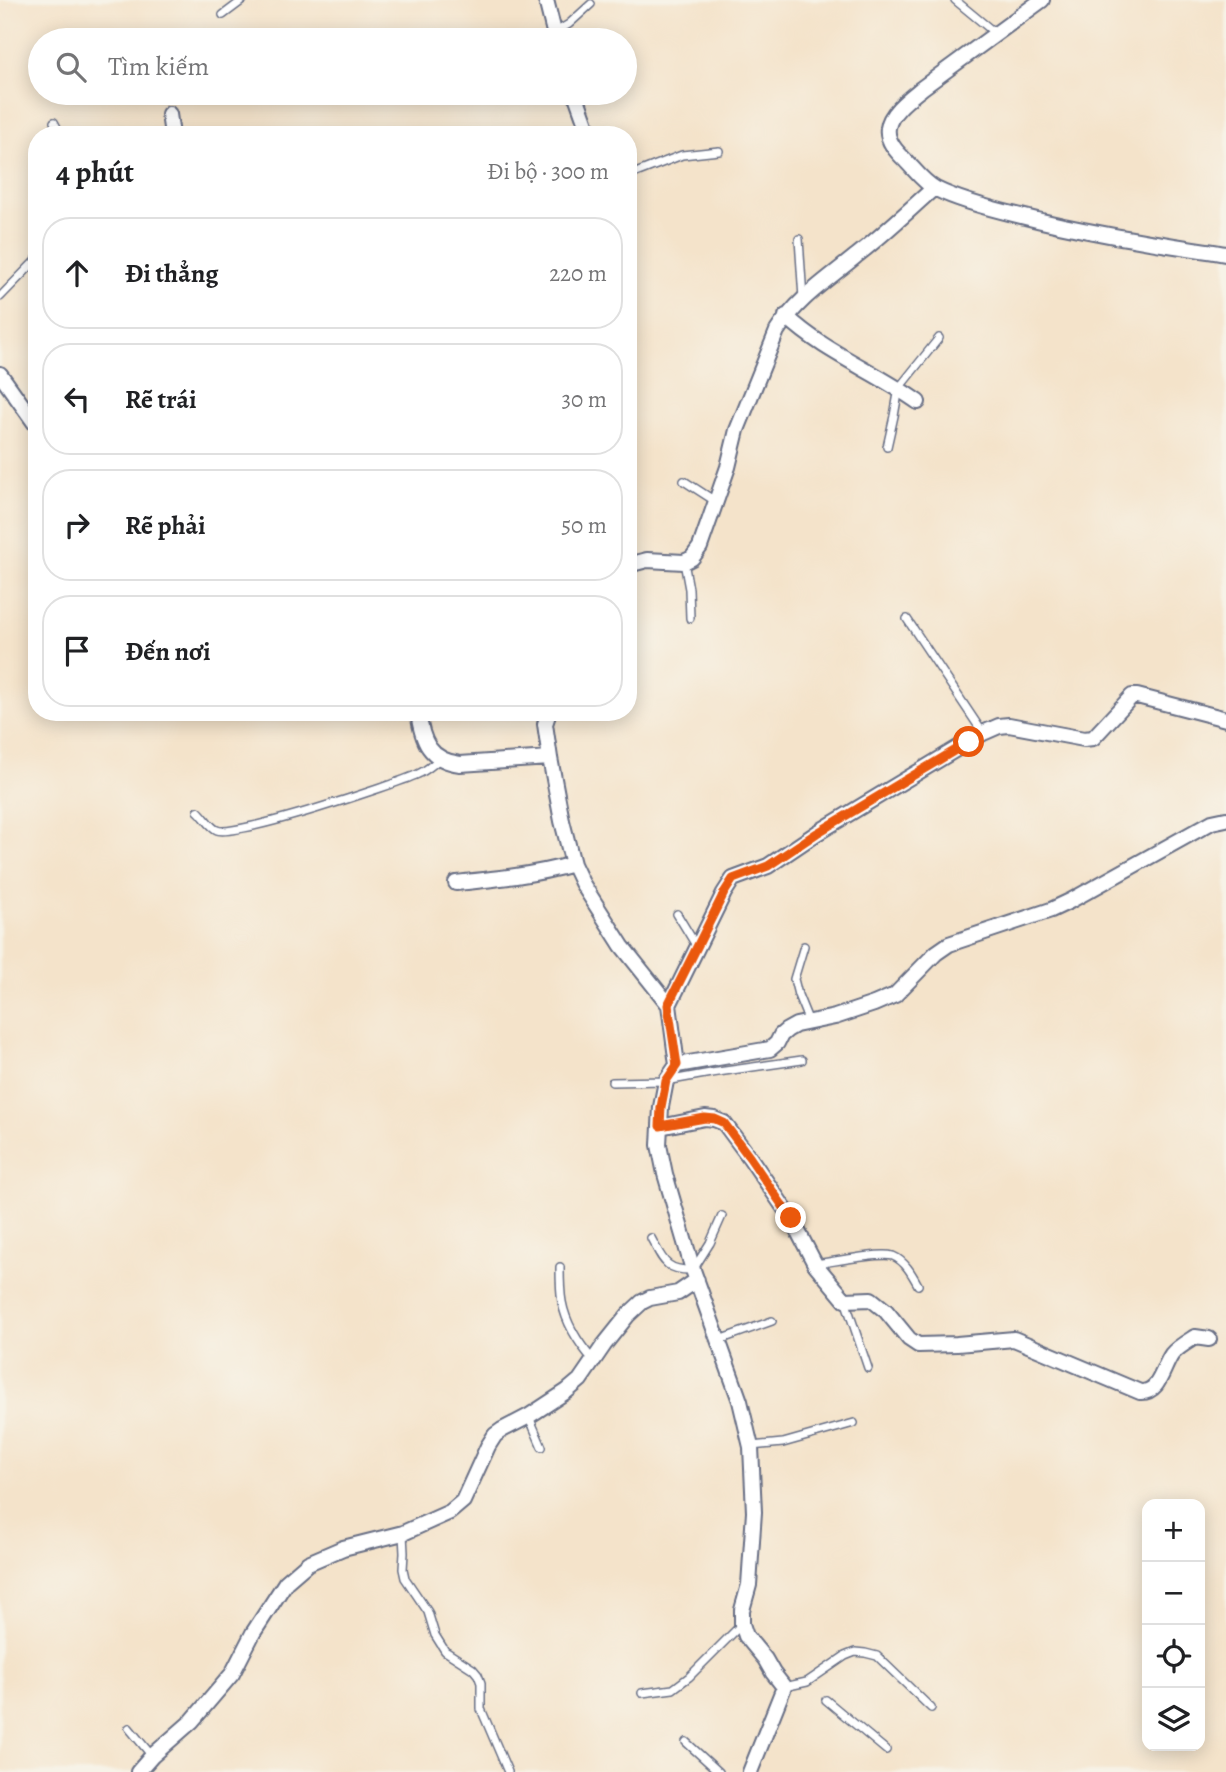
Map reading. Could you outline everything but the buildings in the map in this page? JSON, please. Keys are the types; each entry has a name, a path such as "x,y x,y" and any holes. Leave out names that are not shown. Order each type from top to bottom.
{"street":[{"path":"546,0 553,28"},
{"path":"1042,0 922,88 891,119 888,130 890,141 897,152 934,188 990,208 1061,227 1226,254"},
{"path":"579,105 587,126"},
{"path":"169,114 171,126"},
{"path":"637,563 647,560 684,562 692,558 701,547 728,467 737,430 777,331 786,316 803,298 858,255 934,188"},
{"path":"786,316 826,347 899,388 918,402"},
{"path":"0,374 28,413"},
{"path":"668,1005 733,879 768,866 817,833 984,733 1009,724 1084,739 1093,738 1132,696 1226,719"},
{"path":"420,721 425,742 446,762 460,764 550,758"},
{"path":"546,721 550,758 573,864 608,926 668,1005 677,1065 666,1081 661,1107 659,1145 695,1275 740,1401 751,1447 754,1512 749,1585 742,1610 742,1624 746,1636 784,1687 750,1772"},
{"path":"677,1065 770,1049 781,1035 796,1025 835,1017 895,995 936,953 949,944 1051,910 1212,822 1226,819"},
{"path":"456,883 555,870 573,864"},
{"path":"660,1126 705,1118 724,1123 791,1218 815,1264 845,1300 871,1299 918,1345 1014,1339 1140,1392 1148,1392 1154,1388 1172,1354 1183,1344 1195,1337 1209,1339"},
{"path":"140,1772 152,1756 192,1721 232,1674 253,1633 286,1581 308,1563 331,1553 402,1533 450,1512 463,1501 495,1435 529,1416 580,1380 604,1345 642,1302 678,1293 695,1275"}],"lane":[{"path":"223,15 243,0"},
{"path":"956,0 995,33"},
{"path":"565,28 591,4"},
{"path":"54,122 56,126"},
{"path":"637,172 682,155 719,151"},
{"path":"799,239 803,298"},
{"path":"0,297 28,268"},
{"path":"887,447 899,388 939,338"},
{"path":"684,481 715,501"},
{"path":"684,562 690,618"},
{"path":"907,619 984,733"},
{"path":"198,811 216,830 227,831 260,825 421,773 441,758"},
{"path":"677,914 697,948"},
{"path":"804,946 794,979 809,1022"},
{"path":"612,1082 666,1081 802,1060"},
{"path":"651,1238 663,1261 677,1270 695,1275 722,1216"},
{"path":"815,1264 873,1255 894,1257 908,1268 918,1285"},
{"path":"560,1268 566,1318 580,1344 594,1361"},
{"path":"845,1300 868,1368"},
{"path":"718,1340 772,1321"},
{"path":"529,1416 542,1447"},
{"path":"751,1447 783,1443 854,1423"},
{"path":"402,1533 405,1578 428,1612 435,1635 445,1651 478,1675 481,1684 481,1709 508,1772"},
{"path":"642,1693 673,1689 689,1677 742,1624"},
{"path":"784,1687 807,1682 845,1656 855,1652 865,1653 877,1656 932,1708"},
{"path":"807,1682 814,1689"},
{"path":"826,1700 886,1750"},
{"path":"130,1728 152,1756"},
{"path":"685,1742 719,1772"}],"route":[{"path":"791,1218 724,1123 705,1118 660,1126 666,1081 677,1065 668,1005 733,879 768,866 817,833 969,742"}]}
